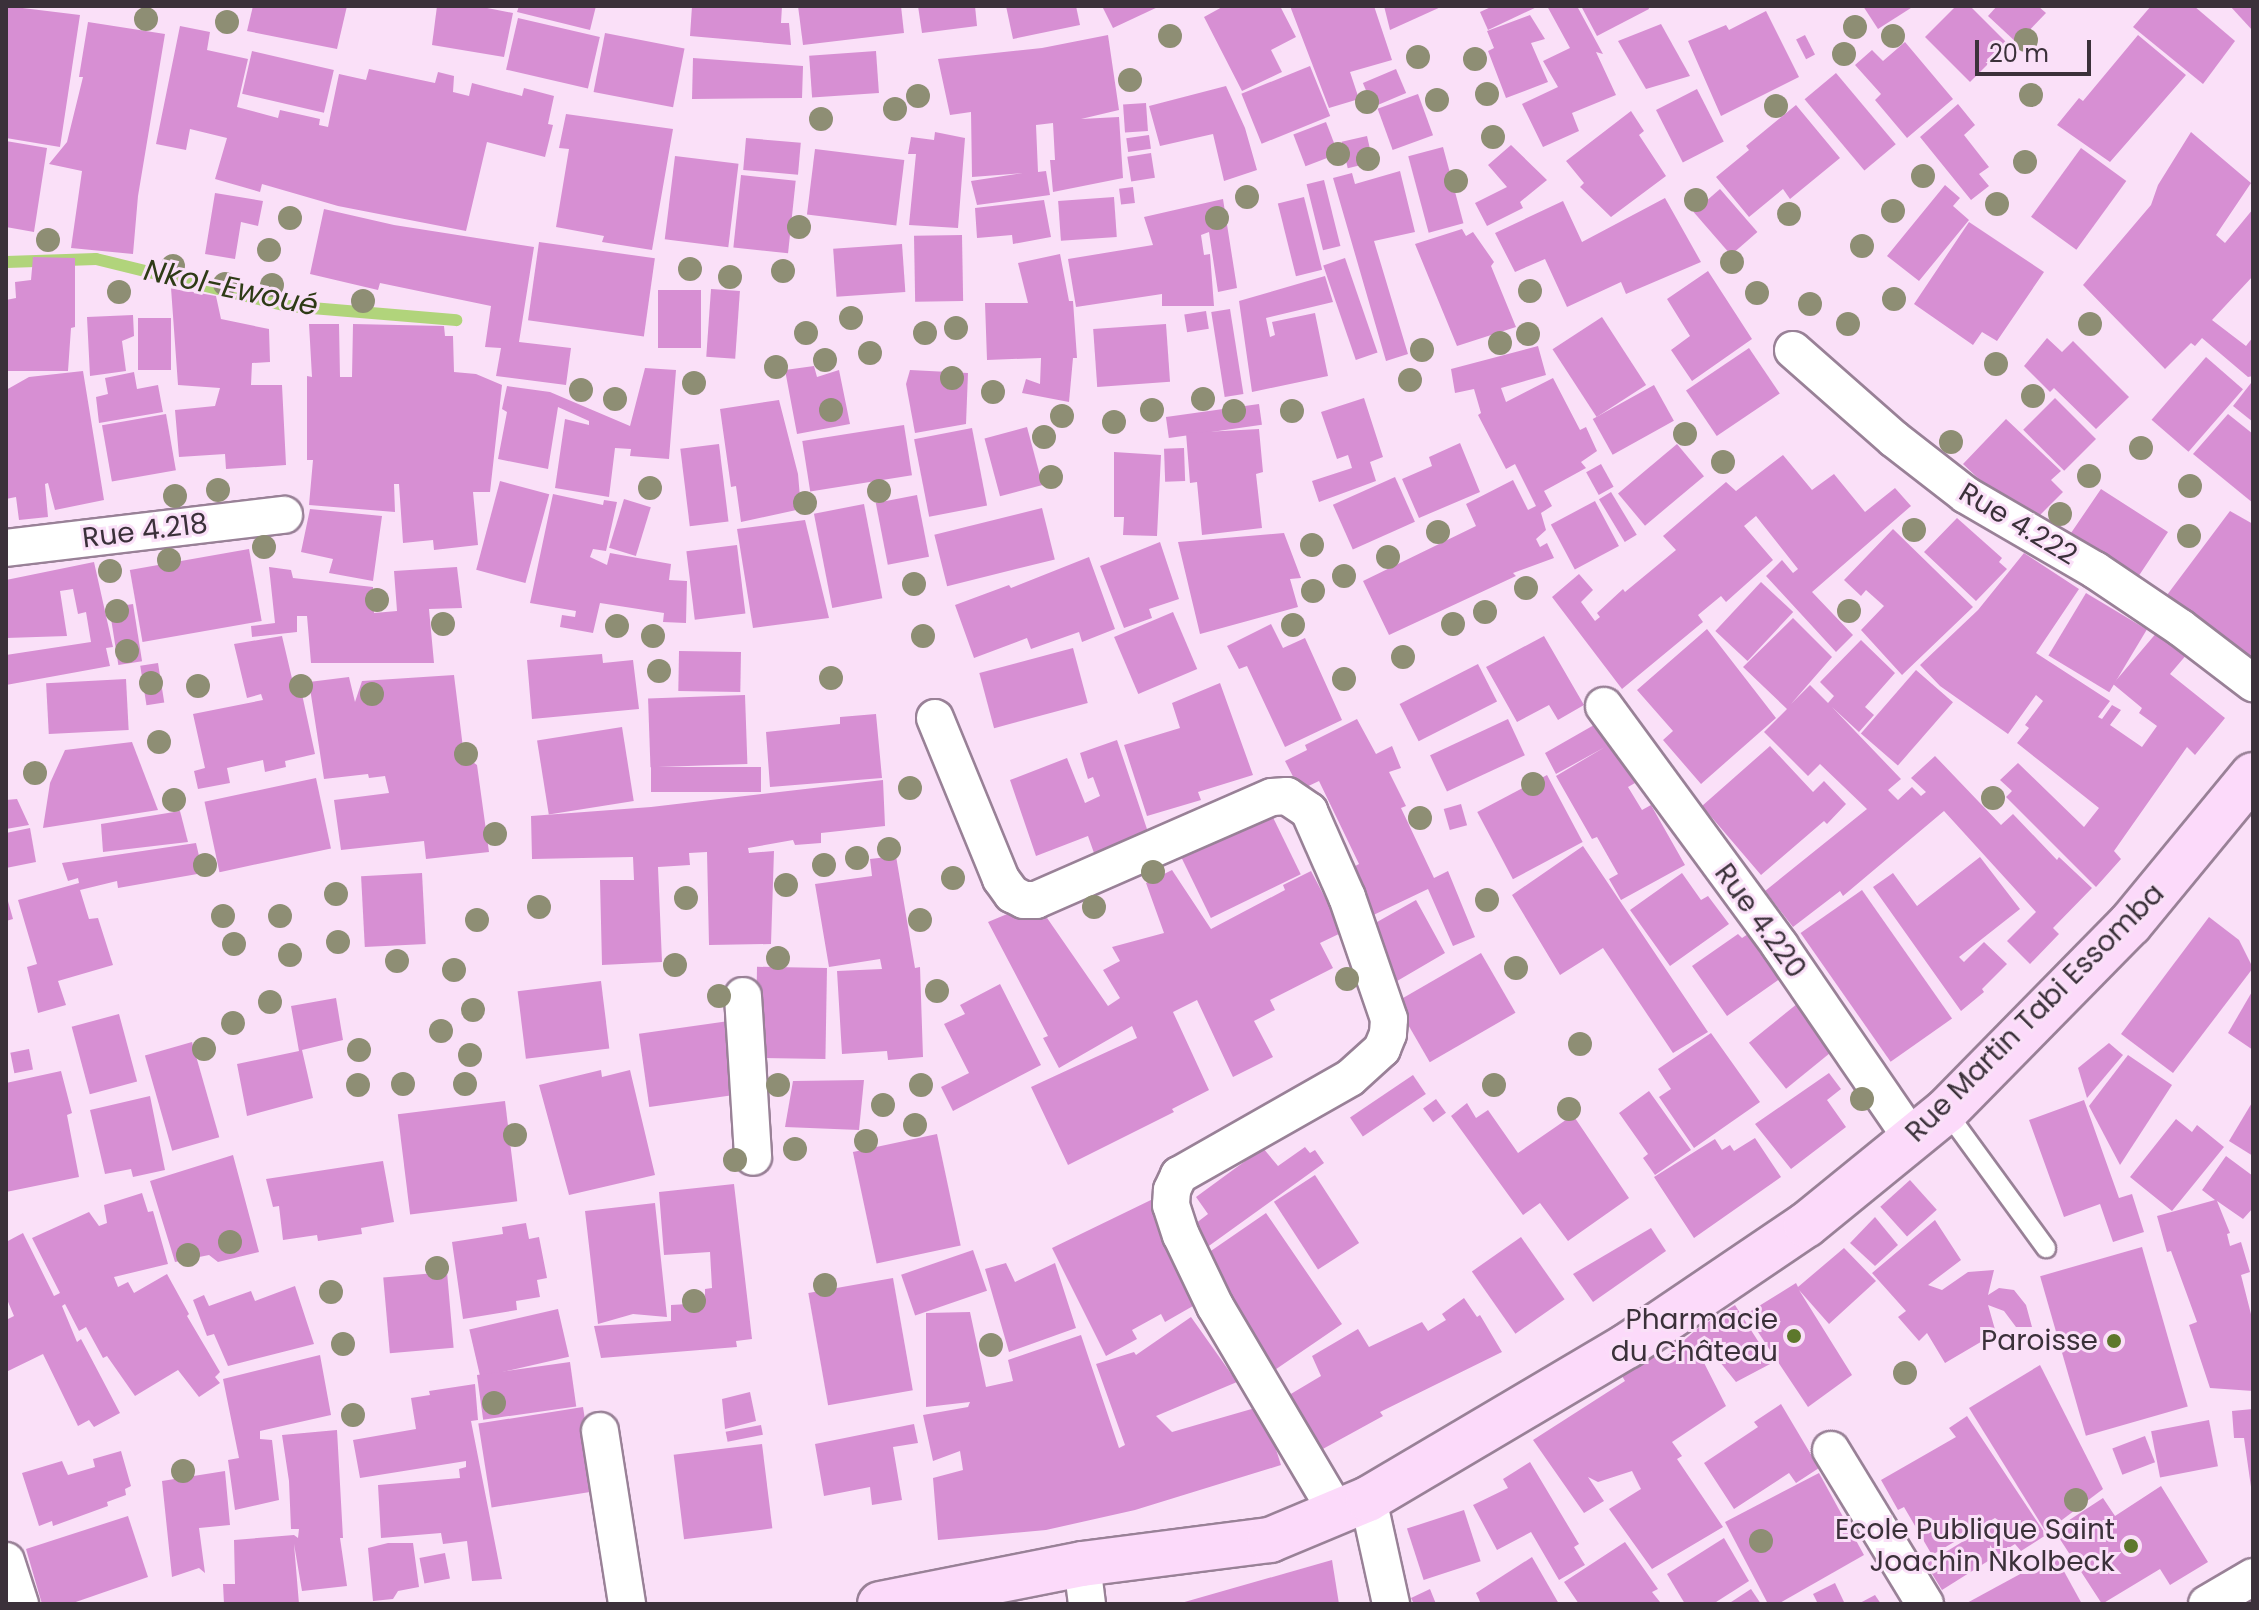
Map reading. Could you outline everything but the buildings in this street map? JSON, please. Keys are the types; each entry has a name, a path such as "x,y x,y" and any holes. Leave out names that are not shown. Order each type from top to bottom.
{"main road":[{"name":"Rue Martin Tabi Essomba","path":"880,1604 1084,1584 1270,1540 1353,1506 1627,1346 1806,1225 1946,1111 2130,924 2253,775"}],"street":[{"name":"Rue 4.222","path":"1793,350 1894,439 1966,495 2095,570 2181,628 2253,683"},
{"name":"Rue 4.218","path":"6,548 284,515"},
{"name":"Rue 4.220","path":"1604,706 1780,946 1912,1139"},
{"path":"935,718 1001,879 1012,894 1024,900 1036,900 1272,797 1287,796 1309,811 1352,911 1389,1019 1388,1034 1382,1049 1350,1078 1179,1175 1171,1205 1192,1259 1232,1338 1353,1506 1391,1604"},
{"path":"743,996 753,1157"},
{"path":"600,1431 627,1604"},
{"path":"1831,1450 1925,1604"},
{"path":"6,1561 20,1604"},
{"path":"2207,1604 2253,1577"}],"lane":[{"path":"1946,1111 2046,1248"}],"waterway":[{"name":"Nkol-Ewoué","path":"6,262 96,259 288,306 456,320"}],"place":[{"name":"Pharmacie du Château","path":"1794,1336"},
{"name":"Paroisse","path":"2114,1341"},
{"name":"Ecole Publique Saint Joachin Nkolbeck","path":"2131,1546"}]}
